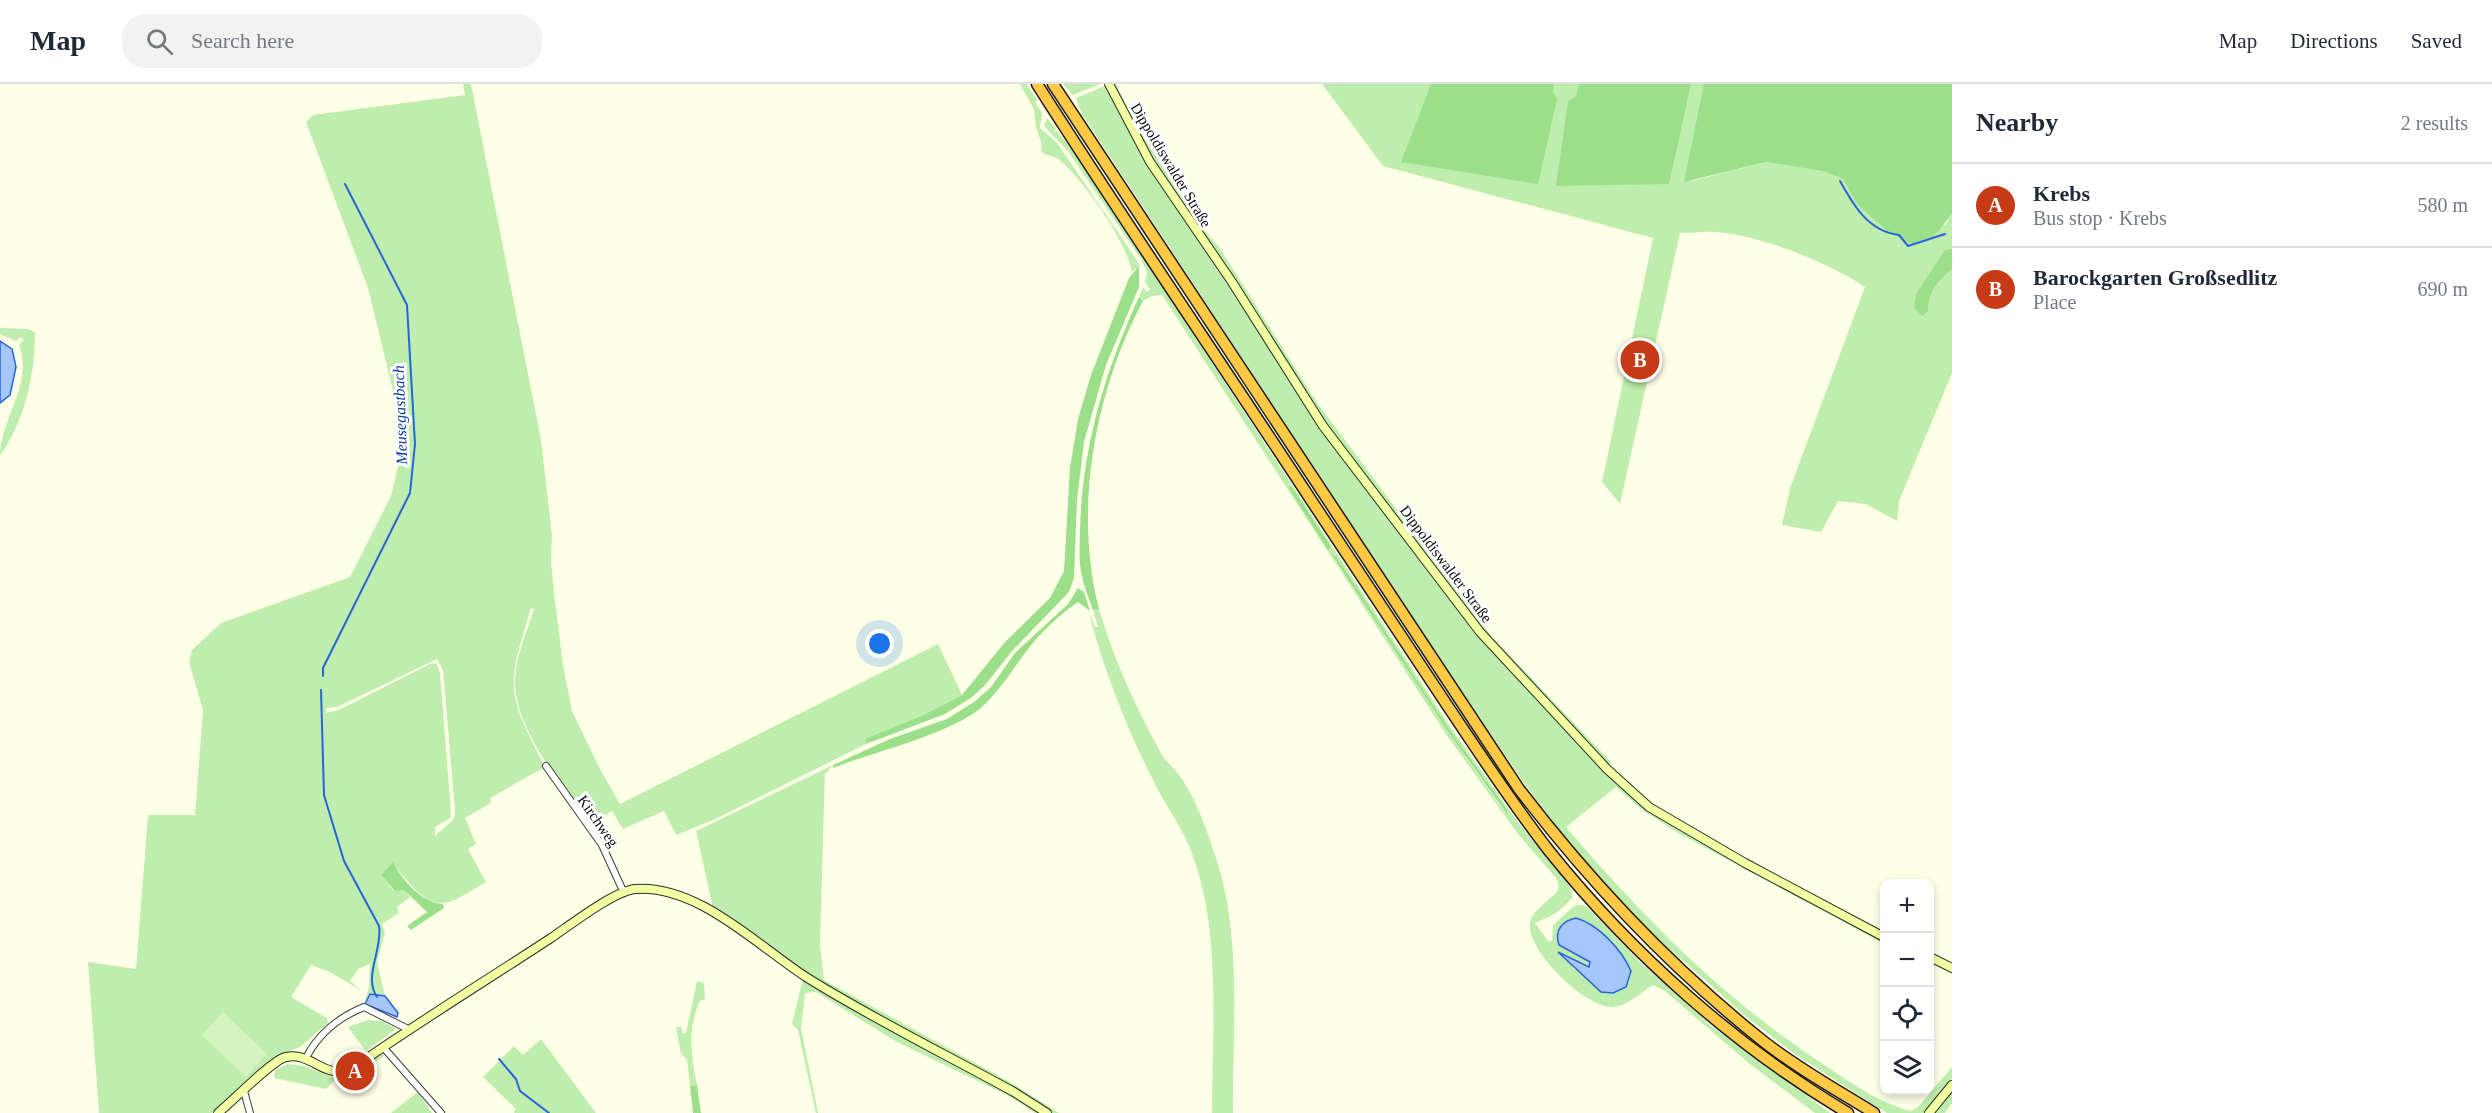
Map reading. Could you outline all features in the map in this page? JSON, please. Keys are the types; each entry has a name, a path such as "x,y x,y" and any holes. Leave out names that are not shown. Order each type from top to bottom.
{"highway":[{"path":"1038,84 1509,798 1549,851 1585,893 1662,972 1718,1021 1813,1092 1848,1113"},
{"path":"1053,84 1519,789 1560,843 1648,941 1679,970 1764,1042 1874,1113"}],"street":[{"name":"Dippoldiswalder Straße","path":"1109,84 1150,162 1232,282 1323,426 1480,632 1607,769 1649,807 1735,857 1880,935"},
{"name":"Kirchweg","path":"546,766 602,845 624,893"},
{"path":"218,1113 284,1058 298,1057 327,1071 343,1072 624,893 634,889 661,891 712,912 749,933 806,977 1014,1092 1047,1113"},
{"path":"1934,959 1952,968"},
{"path":"305,1060 310,1050 328,1029 349,1013 364,1007 408,1029"},
{"path":"383,1047 441,1113"},
{"path":"1929,1113 1952,1085"},
{"path":"244,1092 250,1113"}],"green space":[{"path":"463,84 471,84 541,440 552,535 551,561 554,592 563,665 572,711 620,804 938,644 962,695 865,740 866,744 711,821 676,835 664,811 623,829 612,811 589,825 541,755 530,735 516,696 516,668 534,609 531,608 517,656 514,674 514,689 523,721 545,767 490,798 491,803 465,818 476,844 468,849 486,882 456,899 439,903 430,901 421,895 393,862 381,875 394,891 404,889 410,897 397,907 399,913 382,924 385,933 377,962 385,996 365,1000 364,1003 369,987 370,964 358,969 350,981 362,991 330,972 311,965 291,997 327,1018 328,1023 300,1047 274,1057 212,1113 99,1113 88,962 136,969 148,815 195,815 203,710 189,662 192,650 221,623 350,577 391,496 398,467 395,399 368,288 306,122 313,115 465,95","holes":["437,659 443,670 455,810 454,819 435,836 435,827 450,818 451,813 440,673 436,663 339,710 326,713 326,708 337,707"]},
{"path":"1020,84 1027,84 1037,100 1036,104 1042,113 1040,128 1057,143 1136,259 1139,266 1132,272 1122,244 1093,198 1061,161 1041,151 1042,145 1036,127 1034,109"},
{"path":"1063,84 1100,84 1073,95"},
{"path":"1113,84 1116,84 1138,128 1198,223 1219,247 1318,404 1492,637 1611,762 1609,766 1491,639 1314,407 1243,292 1154,162"},
{"path":"1322,84 1710,84 1691,181 1766,162 1822,171 1843,179 1857,204 1945,225 1952,214 1952,373 1899,501 1897,521 1866,504 1838,501 1821,532 1782,525 1790,488 1865,287 1813,259 1755,239 1717,232 1680,233 1620,504 1602,482 1653,238 1383,166"},
{"path":"1431,84 1554,84 1553,92 1557,99 1538,184 1401,162"},
{"path":"1579,84 1691,84 1669,184 1556,186 1568,101 1576,96"},
{"path":"1704,84 1952,84 1952,214 1934,236 1911,244 1886,230 1857,204 1843,179 1822,171 1766,162 1684,182"},
{"path":"1105,86 1148,166 1238,295 1309,412 1445,593 1652,813 1834,917 1880,939 1880,942 1678,833 1641,809 1616,787 1566,827 1655,925 1718,984 1786,1038 1855,1085 1876,1098 1911,1111 1918,1107 1928,1095 1934,1095 1934,1088 1952,1067 1952,1079 1925,1113 1887,1113 1796,1055 1750,1020 1654,935 1606,886 1559,830 1524,783 1428,641 1082,114 1076,98"},
{"path":"1047,118 1056,129 1054,132 1057,131 1072,149 1449,725 1517,821 1570,887 1573,897 1556,913 1535,923 1548,941 1552,941 1553,925 1574,906 1583,904 1580,905 1586,906 1639,961 1710,1025 1830,1113 1815,1113 1751,1065 1665,991 1653,985 1619,1006 1601,1005 1573,988 1547,962 1537,948 1531,934 1530,923 1537,910 1557,892 1559,886 1556,878 1518,834 1446,734 1162,295 1152,296 1143,301 1139,297 1143,287 1147,292 1150,289 1145,282 1147,272 1141,259 1068,151 1044,126","holes":["1336,556 1449,729 1508,811 1505,813 1333,558","1559,953 1589,968 1590,962 1601,992"]},
{"path":"1952,249 1952,269 1935,287 1928,304 1928,311 1922,316 1914,307 1916,294 1945,250"},
{"path":"1139,266 1139,287 1106,365 1084,442 1077,500 1074,578 1069,592 1012,651 986,684 971,698 945,714 866,744 865,739 921,716 962,695 1005,642 1050,598 1064,571 1070,468 1078,419 1091,375 1129,278"},
{"path":"1139,297 1143,301 1112,373 1093,451 1088,531 1091,571 1099,609 1093,610 1083,580 1080,559 1085,469 1106,382"},
{"path":"0,328 27,329 35,332 35,348 27,397 16,427 0,456 1,442 20,387 22,359 19,345 24,340 20,337 16,341 0,334"},
{"path":"1291,486 1331,547 1328,550 1289,488"},
{"path":"1336,556 1449,729 1508,811 1506,813 1447,730 1333,557"},
{"path":"1078,588 1084,592 1090,611 1078,602 1057,619 1031,646 982,707 951,726 833,768 833,765 890,739 947,719 974,702 991,687 1015,653 1068,604"},
{"path":"1099,609 1126,684 1143,720 1162,755 1183,781 1199,812 1212,844 1224,886 1233,950 1233,1113 1212,1113 1212,952 1203,889 1190,848 1157,788 1116,696 1089,612 1095,627 1098,627 1093,610"},
{"path":"833,765 825,774 820,944 824,980 1015,1085 1059,1113 1052,1113 1014,1089 805,974 750,931 713,908 696,831"},
{"path":"393,862 402,876 420,895 435,903 443,904 444,908 411,930 407,926 427,912 404,890 395,891 381,875"},
{"path":"803,978 1041,1113 1035,1113 1011,1097 897,1042 816,992 805,993 801,1028 818,1113 816,1113 798,1030 792,1024"},
{"path":"697,981 704,983 705,999 700,1001 693,1022 692,1053 697,1085 690,1086 687,1059 681,1054 676,1028 681,1026 683,1034 686,1033"},
{"path":"223,1012 267,1054 246,1077 202,1035"},
{"path":"368,1020 382,1021 396,1029 366,1051 348,1027"},
{"path":"541,1039 596,1113 514,1113 516,1109 483,1077 514,1046 523,1055"},
{"path":"381,1054 385,1055 347,1083 342,1078"},
{"path":"287,1064 305,1066 336,1079 326,1089 274,1078 275,1071"},
{"path":"697,1085 701,1113 693,1113 690,1086"},
{"path":"1952,1090 1952,1103 1945,1113 1933,1113"},
{"path":"418,1092 432,1113 391,1113"}],"water":[{"path":"0,341 12,349 16,367 10,395 0,403"},
{"path":"1576,918 1601,932 1622,955 1631,971 1626,987 1613,993 1601,992 1558,952 1589,967 1590,962 1559,945 1560,927"},
{"path":"370,994 385,996 398,1013 397,1017 365,1004"}],"waterway":[{"path":"1840,181 1857,208 1870,223 1888,233 1899,235 1908,246 1945,234"},
{"name":"Meusegastbach","path":"323,676 323,668 410,493 415,444 407,305 345,184"},
{"name":"Meusegastbach","path":"321,690 324,795 344,861 379,926 372,981 377,997"},
{"name":"Meusegastbach","path":"499,1059 516,1079 520,1091 549,1113"}],"place":[{"name":"Barockgarten Großsedlitz","path":"1640,360"},
{"name":"Krebs","path":"355,1071"}]}
